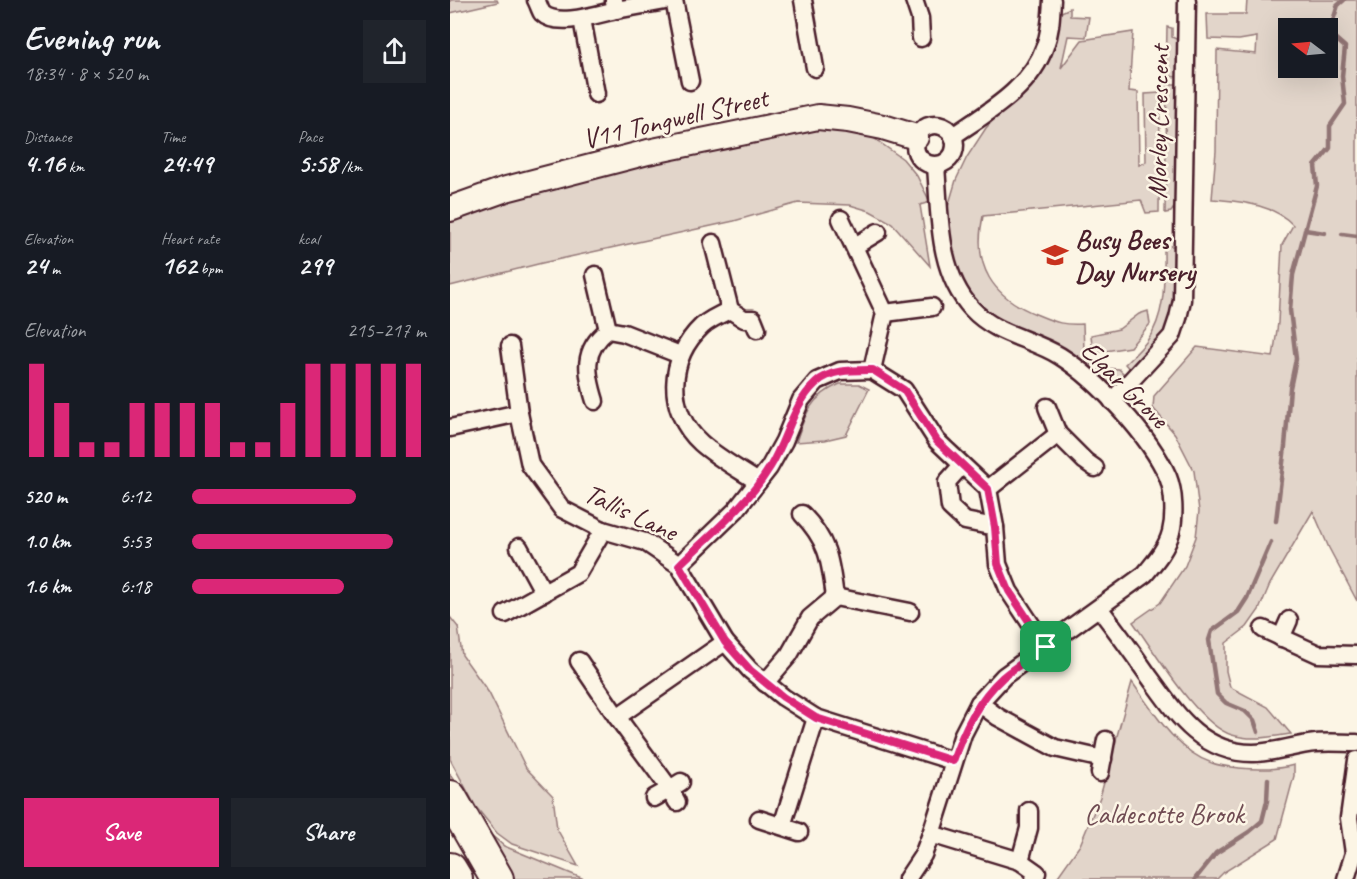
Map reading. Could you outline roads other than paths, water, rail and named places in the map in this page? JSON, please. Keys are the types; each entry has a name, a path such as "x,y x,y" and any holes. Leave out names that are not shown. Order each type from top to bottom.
{"highway":[{"path":"450,797 498,877"},
{"path":"450,869 456,879"}],"street":[{"path":"536,0 542,13 555,19 582,19 615,5 672,0 690,81"},
{"path":"803,0 815,68"},
{"path":"914,0 920,18 921,38"},
{"path":"953,136 1006,99 1028,77 1046,46 1051,24 1052,0"},
{"name":"Morley Crescent","path":"1112,401 1172,336 1182,300 1187,0"},
{"path":"582,19 596,94"},
{"name":"V11 Tongwell Street","path":"450,209 506,189 648,152 818,117 883,127 916,137"},
{"path":"938,125 949,130 955,142 953,155 948,161 936,166 923,162 918,157 914,144 916,137 925,127 938,125"},
{"name":"Elgar Grove","path":"908,879 923,855 953,761 963,734 979,703 1004,676 1145,574 1160,556 1171,532 1172,514 1169,480 1157,456 1135,426 1112,401 1086,375 1060,356 1037,344 1007,334 986,321 972,309 958,291 948,269 940,223 936,166"},
{"path":"841,219 885,313 873,370"},
{"path":"855,246 878,232"},
{"path":"714,243 730,310 744,319 753,319 757,329"},
{"path":"595,274 608,330"},
{"path":"885,313 932,307"},
{"path":"730,310 704,323 691,338 680,356 675,376 675,399 683,419 700,443 758,482"},
{"path":"595,401 588,380 588,356 597,338 608,330 624,333 680,356"},
{"name":"Tallis Lane","path":"510,346 519,413 530,465 562,509 603,530 645,542 679,565 725,642 750,670 816,718 953,761"},
{"path":"679,565 736,510 769,468 784,441 801,400 817,381 840,371 873,370 904,390 937,441 988,489 995,527 998,564 1009,591 1046,647"},
{"path":"1047,407 1058,434 1095,468"},
{"path":"451,425 519,413"},
{"path":"988,489 1058,434"},
{"path":"962,465 947,482 950,507 965,521 995,527"},
{"path":"802,514 818,530 830,560 834,597"},
{"path":"505,614 578,573 603,530"},
{"path":"519,547 544,593"},
{"path":"834,597 910,612"},
{"path":"765,683 789,655 810,618 834,597"},
{"path":"1099,608 1181,720 1198,735 1217,745 1231,752 1253,753 1315,744 1357,742"},
{"path":"1281,638 1289,620"},
{"path":"1263,629 1318,654 1357,655"},
{"path":"617,717 725,642"},
{"path":"579,661 617,717 676,791 654,798"},
{"path":"979,703 998,717 1055,748 1102,766 1106,740"},
{"path":"782,826 816,718"},
{"path":"1346,879 1354,853 1349,818 1357,760"},
{"path":"1020,861 1029,828 1029,811"},
{"path":"759,819 799,832"},
{"path":"931,834 1020,861 1037,873 1034,879"}],"waterway":[{"path":"1276,521 1290,388 1296,359 1290,310 1293,275 1317,186 1315,166 1330,148 1330,126 1345,104 1342,76 1345,47 1329,33 1337,6 1344,0"},
{"path":"1305,230 1325,233"},
{"path":"1342,234 1357,236"},
{"path":"1258,732 1254,720 1245,711 1226,703 1217,694 1209,640 1212,631 1238,612 1247,598 1271,542"},
{"path":"1195,879 1216,853 1262,821 1267,801 1268,779"}],"place":[{"name":"Busy Bees Day Nursery","path":"1055,255"}],"park label":[{"name":"Caldecotte Brook","path":"1164,813"}]}
